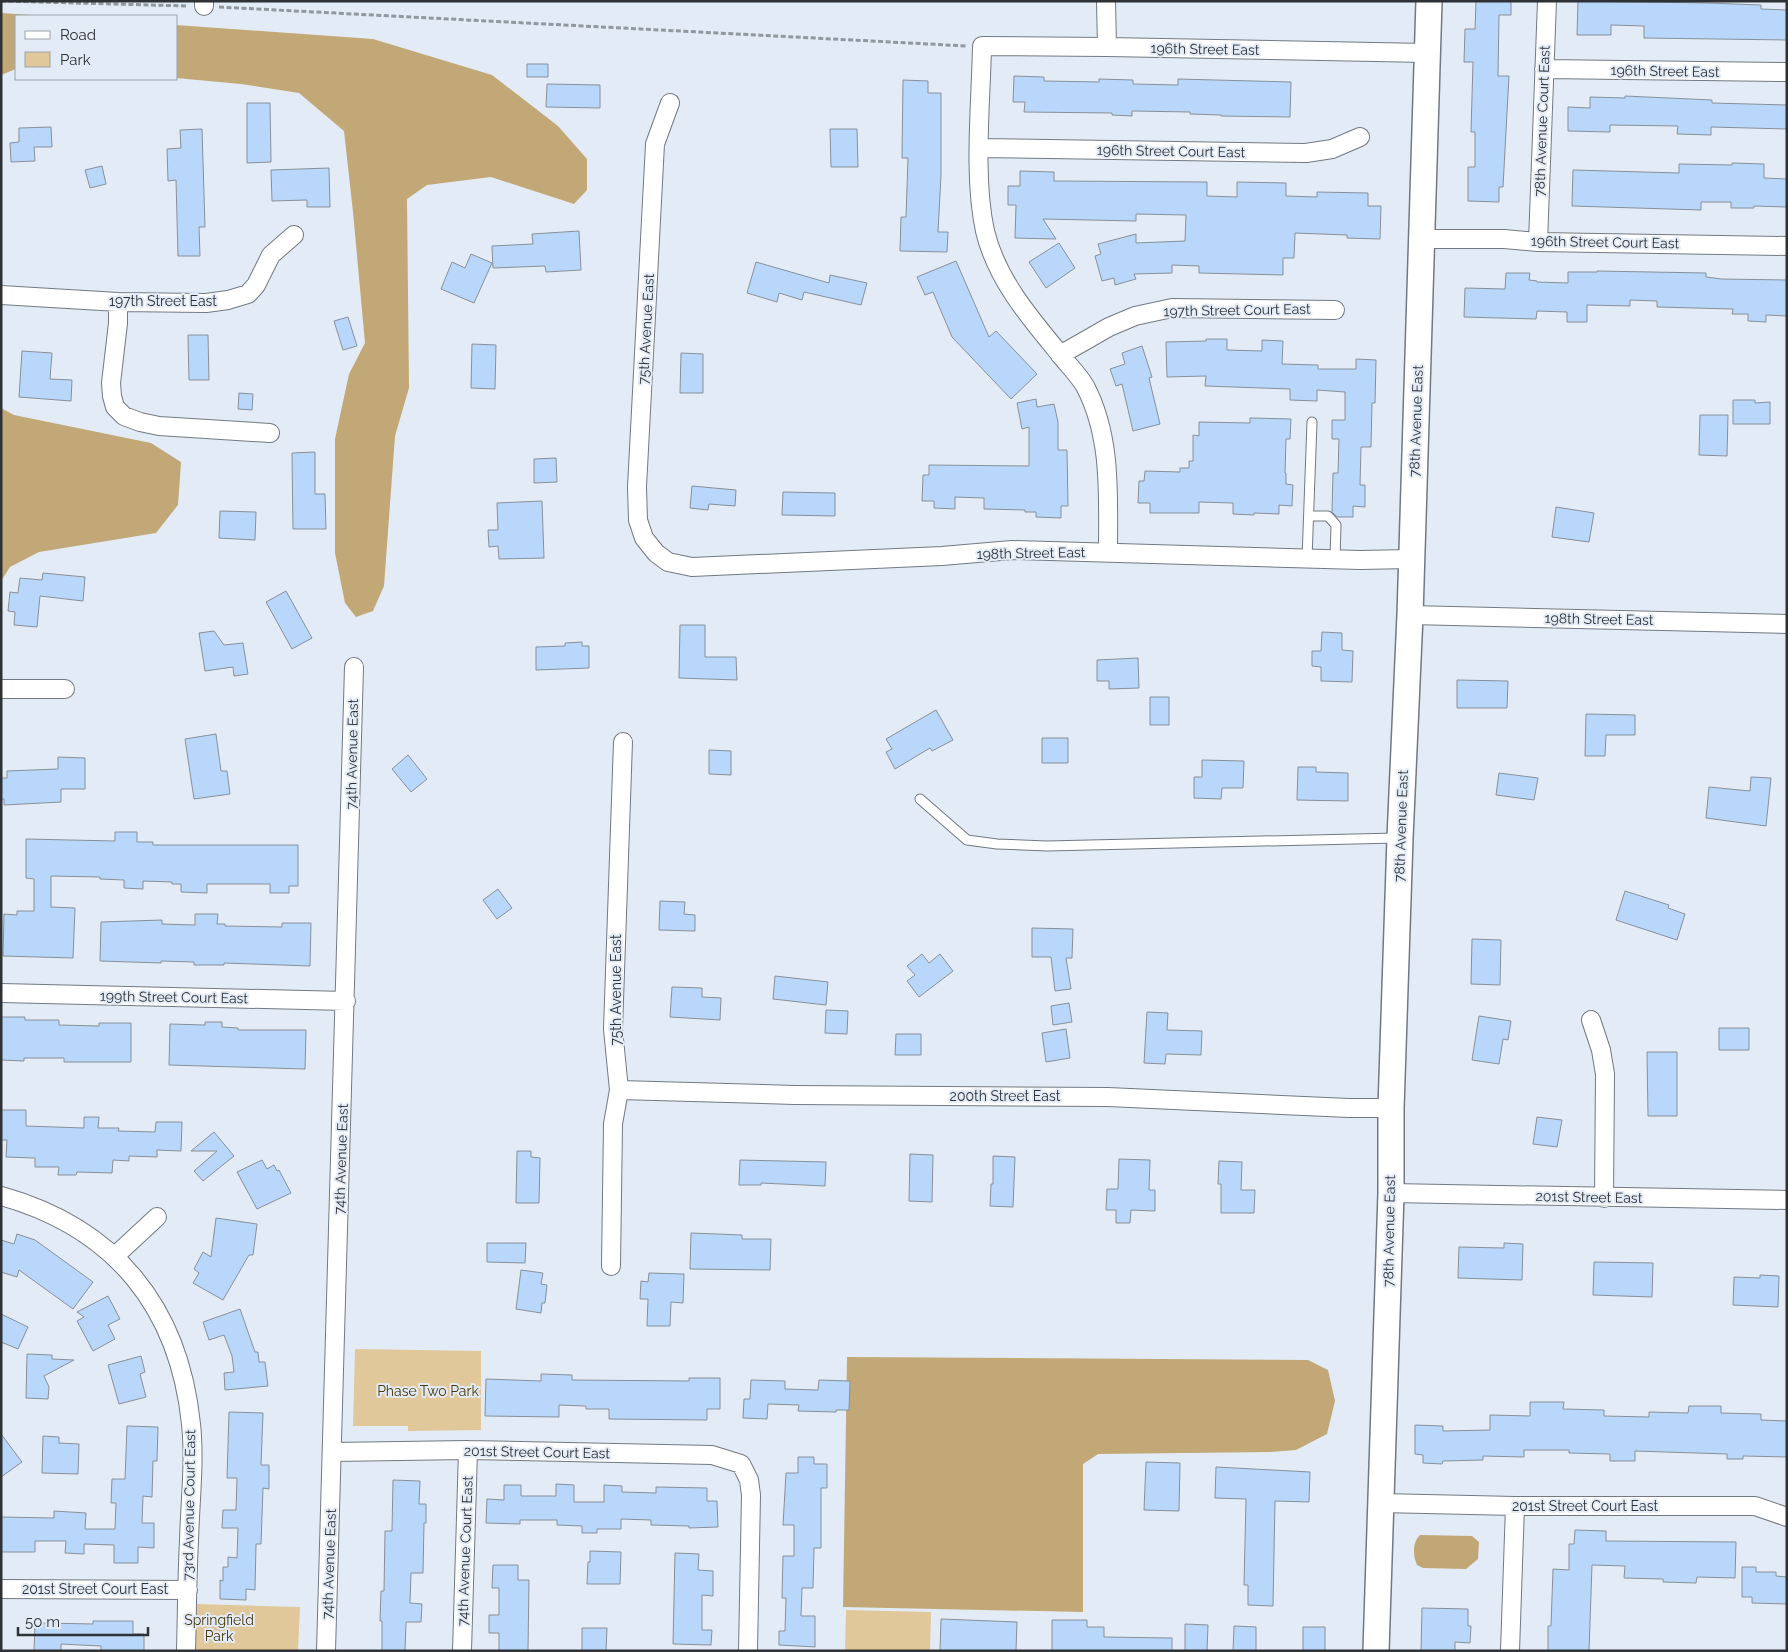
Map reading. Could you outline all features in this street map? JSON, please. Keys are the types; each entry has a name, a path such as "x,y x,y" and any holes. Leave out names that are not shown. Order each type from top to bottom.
{"street":[{"path":"1106,1 1107,47"},
{"name":"78th Avenue East","path":"1376,1651 1391,1194 1391,1108 1410,615 1429,1"},
{"name":"78th Avenue Court East","path":"1538,242 1547,1"},
{"path":"982,46 979,148 980,192 986,232 1001,275 1032,320 1084,384 1098,415 1108,476 1108,552"},
{"name":"196th Street East","path":"982,46 1427,53"},
{"name":"196th Street East","path":"1544,69 1787,72"},
{"name":"75th Avenue East","path":"656,553 644,538 638,520 637,487 648,311 655,144 670,102"},
{"name":"196th Street Court East","path":"979,148 1306,153 1332,149 1360,137"},
{"name":"197th Street East","path":"1,295 118,302 206,303 228,300 248,294 256,285 271,255 294,235"},
{"name":"196th Street Court East","path":"1422,240 1504,239 1538,242 1787,246"},
{"path":"118,302 118,323 112,383 112,396 115,407 128,417 159,426 270,432"},
{"name":"197th Street Court East","path":"1060,355 1109,327 1135,316 1172,308 1335,310"},
{"name":"198th Street East","path":"656,553 668,562 692,567 933,556 1012,550 1335,559 1411,559"},
{"name":"198th Street East","path":"1410,615 1787,624"},
{"name":"74th Avenue East","path":"326,1651 346,1001 354,667"},
{"path":"1,689 66,689"},
{"name":"75th Avenue East","path":"612,1266 613,1124 619,1090 613,1030 623,742"},
{"name":"199th Street Court East","path":"1,993 346,1001"},
{"path":"1591,1020 1601,1050 1605,1074 1604,1198"},
{"name":"200th Street East","path":"619,1090 795,1095 1108,1097 1349,1108 1391,1108"},
{"name":"201st Street East","path":"1391,1194 1787,1200"},
{"name":"73rd Avenue Court East","path":"1,1196 26,1203 51,1214 91,1238 115,1256 146,1292 171,1337 183,1381 191,1434 192,1483 186,1651"},
{"path":"115,1256 157,1217"},
{"name":"201st Street Court East","path":"332,1452 468,1450 712,1455 741,1464 749,1480 751,1495 748,1651"},
{"name":"74th Avenue Court East","path":"462,1651 468,1450"},
{"name":"201st Street Court East","path":"1381,1503 1515,1506 1755,1506 1787,1517"},
{"path":"1510,1651 1515,1506"},
{"name":"201st Street Court East","path":"1,1589 188,1590"}],"lane":[{"path":"1308,558 1312,422"},
{"path":"1309,516 1328,516 1336,525 1335,559"},
{"path":"920,799 967,840 997,844 1047,846 1400,838"}],"path":[{"path":"1,1 204,4 982,46"}],"green space":[{"name":"Phase Two Park","path":"355,1349 481,1351 481,1430 408,1431 408,1426 353,1426"},
{"name":"Springfield Park","path":"197,1604 300,1607 298,1651 195,1651"},
{"path":"846,1610 931,1612 930,1651 845,1651"}],"shaded area":[{"path":"1,13 31,15 15,15 15,69 1,75"},
{"path":"178,25 373,39 492,75 558,126 587,159 587,190 574,204 491,177 427,185 407,199 409,388 395,436 384,586 373,611 356,617 345,603 335,553 335,439 349,374 365,343 344,131 299,93 241,84 178,78"},
{"path":"1,408 14,415 151,443 181,462 178,505 156,533 39,552 10,567 1,581"},
{"path":"847,1357 1308,1360 1328,1370 1335,1401 1327,1434 1296,1450 1098,1454 1083,1464 1083,1612 843,1607"},
{"path":"1420,1535 1472,1536 1479,1542 1478,1559 1466,1569 1423,1568 1417,1565 1414,1553 1414,1545"}],"building":[{"path":"1476,1 1511,1 1511,15 1499,15 1498,76 1509,76 1503,187 1499,187 1499,202 1468,201 1468,167 1475,167 1475,132 1471,132 1473,62 1464,62 1465,29 1475,29"},
{"path":"1578,1 1761,5 1761,9 1787,10 1787,40 1644,38 1644,26 1611,25 1611,35 1577,35"},
{"path":"527,64 548,64 548,77 527,77"},
{"path":"1014,76 1044,77 1044,81 1099,82 1099,79 1133,80 1133,84 1178,85 1178,79 1291,82 1290,117 1221,116 1190,114 1190,112 1132,111 1132,116 1112,115 1112,113 1024,112 1025,102 1013,102"},
{"path":"903,80 928,81 928,93 941,93 941,175 938,232 948,232 947,252 900,251 901,217 906,217 908,158 902,158"},
{"path":"547,84 600,85 600,108 546,107"},
{"path":"1625,96 1712,100 1712,103 1787,105 1787,129 1711,127 1711,135 1677,134 1678,126 1610,125 1610,132 1568,131 1568,107 1590,108 1590,97 1625,98"},
{"path":"247,103 270,103 271,162 247,163"},
{"path":"51,127 52,147 34,147 35,161 11,162 10,143 19,142 19,128"},
{"path":"202,129 205,227 199,227 200,256 178,256 176,180 168,181 167,149 181,148 180,130"},
{"path":"830,129 857,129 858,167 831,167"},
{"path":"1732,163 1764,164 1764,178 1787,179 1787,207 1754,206 1754,208 1731,208 1731,202 1701,202 1701,210 1572,206 1573,170 1679,173 1679,164 1732,165"},
{"path":"102,166 106,184 90,188 85,170"},
{"path":"329,168 330,207 307,207 307,200 272,201 271,170"},
{"path":"1020,171 1054,172 1054,181 1207,182 1207,196 1237,197 1237,182 1286,183 1286,196 1317,197 1317,192 1368,193 1368,206 1381,206 1380,239 1347,238 1347,235 1295,233 1294,258 1283,258 1283,275 1199,273 1199,266 1172,265 1172,273 1134,274 1136,279 1115,285 1114,278 1102,281 1095,256 1101,254 1098,244 1136,234 1136,243 1185,241 1186,215 1136,214 1136,221 1043,219 1056,239 1015,238 1016,205 1008,205 1008,186 1020,186"},
{"path":"579,231 581,270 546,272 545,266 493,268 492,246 533,244 532,234"},
{"path":"1059,243 1075,268 1046,288 1029,262"},
{"path":"471,254 492,263 474,303 441,289 452,262 465,268"},
{"path":"956,261 989,337 996,331 1037,374 1011,399 952,337 933,292 925,295 917,277"},
{"path":"756,262 829,283 830,275 867,283 861,305 804,292 802,300 779,293 777,302 747,293"},
{"path":"1568,272 1706,273 1706,277 1721,279 1787,280 1787,316 1766,315 1766,322 1748,321 1748,314 1732,314 1733,309 1657,307 1657,301 1630,300 1630,306 1587,305 1587,322 1567,322 1567,312 1537,311 1536,319 1464,317 1465,288 1505,289 1506,273 1530,273 1529,280 1537,282 1568,283"},
{"path":"348,317 357,346 343,350 334,321"},
{"path":"188,335 208,335 209,380 189,380"},
{"path":"1206,339 1227,339 1227,350 1262,351 1262,340 1283,341 1282,364 1318,365 1318,369 1356,369 1356,359 1376,360 1375,403 1372,403 1371,447 1361,447 1360,485 1365,485 1365,507 1353,506 1353,517 1337,517 1332,512 1333,473 1338,473 1339,439 1332,439 1332,420 1345,420 1345,392 1317,390 1317,401 1290,400 1290,389 1205,386 1206,376 1167,377 1166,342 1206,341"},
{"path":"472,344 496,345 495,389 471,388"},
{"path":"1142,346 1152,377 1149,378 1160,424 1133,431 1122,384 1116,386 1110,369 1125,364 1122,353"},
{"path":"22,351 52,353 50,379 72,380 71,401 19,397"},
{"path":"681,353 703,354 703,393 680,393"},
{"path":"239,393 253,394 252,410 238,409"},
{"path":"1036,399 1037,407 1054,404 1058,422 1058,450 1067,450 1068,506 1061,506 1061,518 1036,517 1036,512 1025,512 1025,510 984,509 984,498 955,497 955,509 934,508 934,501 922,501 923,475 929,475 929,465 1029,466 1029,427 1022,429 1017,403"},
{"path":"1733,400 1755,400 1755,403 1770,402 1770,424 1733,424"},
{"path":"1700,415 1728,415 1727,456 1699,455"},
{"path":"1250,418 1291,419 1290,439 1286,439 1285,473 1286,484 1293,485 1292,506 1279,505 1279,514 1254,513 1254,515 1233,514 1233,503 1199,502 1199,513 1150,513 1150,503 1138,503 1139,481 1144,481 1145,471 1180,472 1180,468 1189,468 1189,461 1193,461 1193,435 1199,436 1199,422 1250,423"},
{"path":"315,452 315,494 325,494 326,529 293,529 292,453"},
{"path":"556,458 557,482 534,483 534,459"},
{"path":"692,486 736,490 735,506 709,504 708,510 690,508"},
{"path":"783,492 835,493 835,516 782,515"},
{"path":"542,501 544,558 499,559 498,546 489,547 488,530 498,530 497,503"},
{"path":"1556,507 1594,513 1589,542 1552,537"},
{"path":"220,511 256,512 255,540 219,538"},
{"path":"43,573 85,577 83,601 40,596 37,627 14,625 15,612 8,611 10,592 18,593 20,578 42,580"},
{"path":"286,591 312,638 292,649 266,602"},
{"path":"680,625 705,625 705,657 736,657 737,680 679,678"},
{"path":"214,631 224,645 243,643 248,674 234,676 233,667 205,671 199,633"},
{"path":"1322,632 1342,633 1342,650 1353,651 1352,682 1321,681 1321,667 1312,666 1312,651 1321,651"},
{"path":"582,642 582,646 589,646 589,668 536,670 536,647 565,646 565,643"},
{"path":"1138,658 1139,688 1109,689 1109,681 1097,681 1097,660"},
{"path":"1457,680 1508,681 1507,708 1457,708"},
{"path":"1150,697 1169,697 1169,725 1150,725"},
{"path":"936,710 953,740 932,751 930,748 895,769 886,752 892,749 886,739"},
{"path":"1586,714 1635,715 1635,735 1606,735 1605,756 1585,756"},
{"path":"216,734 221,771 227,771 230,794 194,799 185,739"},
{"path":"1042,738 1068,738 1068,763 1042,763"},
{"path":"709,750 731,751 731,775 709,774"},
{"path":"408,755 427,779 411,792 392,769"},
{"path":"58,757 85,758 85,789 61,789 61,802 4,805 4,799 1,799 1,778 7,778 7,771 58,769"},
{"path":"1202,760 1244,761 1243,788 1222,788 1221,799 1194,798 1194,777 1202,777"},
{"path":"1298,767 1316,767 1316,772 1348,773 1348,801 1297,800"},
{"path":"1499,773 1538,778 1534,800 1496,795"},
{"path":"1751,777 1771,778 1766,826 1706,818 1709,787 1750,791"},
{"path":"115,832 137,832 137,842 153,842 153,845 298,845 298,886 289,886 289,893 270,893 270,884 207,884 207,893 181,892 181,884 172,884 172,882 143,881 143,889 124,888 124,880 100,879 100,877 51,876 51,907 75,908 73,958 3,956 4,914 17,915 17,911 34,911 34,879 26,878 26,839 115,841"},
{"path":"498,889 512,908 497,919 483,900"},
{"path":"1625,891 1669,905 1668,908 1685,914 1677,940 1616,920"},
{"path":"660,901 685,902 684,914 695,915 695,931 659,930"},
{"path":"195,914 218,914 217,924 225,924 225,926 282,927 282,923 311,923 310,966 224,963 224,965 194,965 194,962 100,961 101,922 162,920 162,924 195,925"},
{"path":"1032,928 1073,929 1072,958 1066,958 1071,989 1055,991 1051,957 1032,957"},
{"path":"1472,939 1501,940 1500,985 1471,984"},
{"path":"922,954 929,963 940,954 953,971 919,997 907,981 915,975 907,966"},
{"path":"775,976 828,982 826,1005 773,999"},
{"path":"672,987 702,988 702,997 721,998 720,1020 670,1017"},
{"path":"1069,1003 1072,1022 1053,1025 1051,1006"},
{"path":"826,1010 848,1011 847,1034 825,1033"},
{"path":"1147,1012 1168,1013 1167,1030 1202,1031 1201,1055 1166,1054 1165,1064 1144,1063"},
{"path":"1479,1016 1511,1021 1508,1040 1503,1039 1499,1064 1472,1060"},
{"path":"1,1017 25,1017 25,1020 59,1020 59,1025 99,1026 99,1023 131,1023 131,1062 64,1062 64,1058 24,1058 24,1061 1,1060"},
{"path":"205,1022 222,1022 222,1027 238,1028 238,1030 306,1030 305,1069 169,1065 170,1024 205,1025"},
{"path":"1719,1028 1749,1028 1749,1050 1719,1050"},
{"path":"1066,1029 1070,1058 1046,1062 1042,1033"},
{"path":"896,1034 921,1034 921,1055 895,1055"},
{"path":"1647,1052 1677,1052 1677,1116 1648,1116"},
{"path":"1,1110 26,1110 26,1126 84,1128 84,1117 99,1117 98,1128 119,1128 118,1131 155,1132 156,1122 182,1122 181,1151 157,1150 157,1157 129,1156 129,1161 113,1160 112,1173 77,1172 76,1175 58,1175 59,1167 35,1167 35,1158 6,1157 7,1140 1,1140"},
{"path":"1537,1117 1562,1120 1557,1147 1533,1144"},
{"path":"214,1132 234,1156 203,1181 194,1171 217,1151 191,1151"},
{"path":"517,1151 531,1151 531,1157 540,1158 539,1203 516,1203"},
{"path":"910,1154 933,1155 932,1202 909,1201"},
{"path":"993,1156 1015,1157 1013,1207 990,1206 991,1184 993,1184"},
{"path":"1119,1159 1150,1160 1149,1190 1155,1190 1155,1211 1131,1210 1130,1223 1116,1223 1116,1210 1106,1210 1107,1189 1118,1189"},
{"path":"262,1160 267,1169 274,1165 277,1171 279,1170 291,1193 257,1209 237,1172"},
{"path":"740,1160 826,1162 825,1186 761,1183 761,1185 739,1185"},
{"path":"1219,1161 1242,1162 1241,1190 1255,1190 1254,1213 1221,1213 1221,1184 1218,1184"},
{"path":"216,1218 257,1224 253,1255 249,1255 223,1300 193,1283 199,1273 194,1269 203,1252 211,1257"},
{"path":"691,1233 742,1235 742,1239 771,1239 770,1270 690,1269"},
{"path":"17,1234 35,1240 93,1282 73,1309 19,1270 17,1277 1,1272 1,1240 14,1244"},
{"path":"487,1243 526,1243 525,1263 487,1262"},
{"path":"1504,1243 1523,1244 1522,1280 1458,1278 1459,1247 1504,1248"},
{"path":"1594,1262 1653,1263 1652,1297 1593,1295"},
{"path":"521,1270 543,1273 541,1284 547,1285 545,1303 542,1303 541,1313 516,1309"},
{"path":"649,1273 684,1274 683,1303 671,1302 670,1326 647,1326 648,1299 640,1299 641,1281 648,1282"},
{"path":"1760,1275 1779,1276 1778,1307 1733,1305 1734,1277 1760,1278"},
{"path":"108,1296 120,1319 108,1325 115,1339 93,1351 77,1321 84,1317 77,1312"},
{"path":"240,1309 255,1352 258,1352 259,1362 265,1362 268,1386 225,1390 224,1373 234,1372 232,1356 224,1335 209,1340 203,1322"},
{"path":"1,1314 28,1327 18,1349 1,1342"},
{"path":"27,1354 52,1355 52,1359 74,1360 44,1376 49,1387 48,1399 26,1398"},
{"path":"141,1356 145,1372 140,1374 146,1397 119,1404 108,1365"},
{"path":"541,1374 572,1375 572,1380 689,1381 689,1378 720,1378 720,1409 707,1409 707,1420 609,1419 609,1409 586,1409 586,1406 559,1405 559,1417 485,1416 486,1379 541,1381"},
{"path":"751,1380 785,1381 785,1389 818,1390 819,1380 850,1381 849,1410 836,1410 836,1412 798,1411 799,1405 768,1404 767,1419 743,1418 744,1399 750,1399"},
{"path":"1530,1402 1564,1402 1563,1409 1604,1410 1604,1416 1649,1417 1649,1412 1688,1413 1689,1406 1721,1406 1721,1413 1761,1414 1761,1420 1787,1421 1787,1457 1743,1456 1743,1459 1727,1459 1727,1454 1635,1451 1635,1461 1610,1461 1610,1454 1569,1453 1569,1450 1524,1450 1524,1457 1483,1456 1483,1460 1443,1461 1442,1464 1423,1463 1423,1455 1415,1454 1415,1425 1443,1426 1443,1431 1490,1430 1490,1415 1530,1416"},
{"path":"229,1412 263,1413 261,1465 269,1465 269,1489 263,1488 261,1544 256,1544 255,1590 246,1589 246,1600 220,1599 220,1580 223,1581 223,1567 228,1567 228,1557 237,1558 238,1528 222,1528 223,1510 236,1510 237,1478 227,1478"},
{"path":"127,1426 158,1427 157,1461 153,1461 152,1497 143,1496 142,1523 154,1523 154,1548 138,1547 138,1563 114,1563 114,1545 84,1544 84,1554 65,1553 66,1541 35,1541 35,1552 1,1552 1,1517 54,1518 54,1511 86,1513 85,1529 115,1529 116,1503 111,1503 112,1479 125,1479"},
{"path":"1,1434 22,1462 1,1477"},
{"path":"43,1436 59,1437 59,1443 79,1444 78,1474 42,1473"},
{"path":"798,1457 814,1457 814,1464 827,1464 827,1488 821,1488 821,1548 814,1548 813,1588 802,1588 801,1616 815,1616 815,1647 779,1645 779,1631 785,1631 786,1598 782,1598 783,1556 794,1556 794,1525 783,1525 786,1473 798,1473"},
{"path":"1146,1462 1180,1463 1179,1511 1144,1510"},
{"path":"1216,1467 1310,1472 1309,1502 1275,1501 1273,1606 1248,1605 1248,1585 1244,1585 1246,1499 1215,1498"},
{"path":"393,1480 420,1481 419,1504 426,1504 423,1573 411,1573 410,1603 422,1604 421,1622 406,1622 405,1651 382,1651 381,1591 384,1591 385,1531 392,1531"},
{"path":"556,1484 574,1485 574,1502 604,1502 604,1485 622,1486 622,1492 656,1493 656,1487 707,1488 707,1501 717,1501 718,1527 689,1528 689,1526 651,1525 651,1520 621,1519 621,1529 597,1529 597,1533 582,1533 582,1526 557,1525 557,1520 520,1520 520,1524 486,1523 487,1499 504,1500 504,1485 521,1485 521,1496 556,1496"},
{"path":"1575,1530 1606,1531 1606,1541 1736,1542 1735,1578 1697,1577 1696,1583 1663,1582 1663,1579 1624,1578 1625,1566 1592,1565 1589,1651 1548,1651 1548,1626 1551,1626 1553,1569 1569,1570 1569,1544 1574,1544"},
{"path":"590,1551 621,1552 620,1584 587,1584"},
{"path":"675,1553 699,1554 698,1570 713,1571 713,1596 702,1595 702,1630 712,1630 711,1645 673,1644"},
{"path":"493,1565 518,1565 518,1580 529,1580 528,1651 499,1651 499,1633 489,1633 489,1615 499,1615 499,1588 492,1588"},
{"path":"1742,1567 1756,1567 1756,1572 1776,1572 1776,1576 1787,1577 1787,1604 1752,1603 1752,1597 1742,1597"},
{"path":"1422,1608 1468,1609 1468,1626 1471,1626 1470,1643 1455,1642 1455,1651 1421,1651"},
{"path":"941,1619 1017,1622 1016,1651 940,1651"},
{"path":"1052,1620 1087,1620 1087,1627 1104,1627 1104,1637 1172,1638 1172,1651 1052,1651"},
{"path":"93,1621 133,1621 133,1634 144,1634 144,1651 101,1651 101,1646 61,1644 61,1651 34,1651 35,1625 43,1625 43,1623 93,1624"},
{"path":"1185,1624 1208,1625 1207,1651 1185,1651"},
{"path":"1234,1626 1256,1627 1256,1651 1233,1651"},
{"path":"1303,1627 1325,1627 1325,1651 1303,1651"},
{"path":"582,1628 607,1628 606,1651 582,1651"}]}
